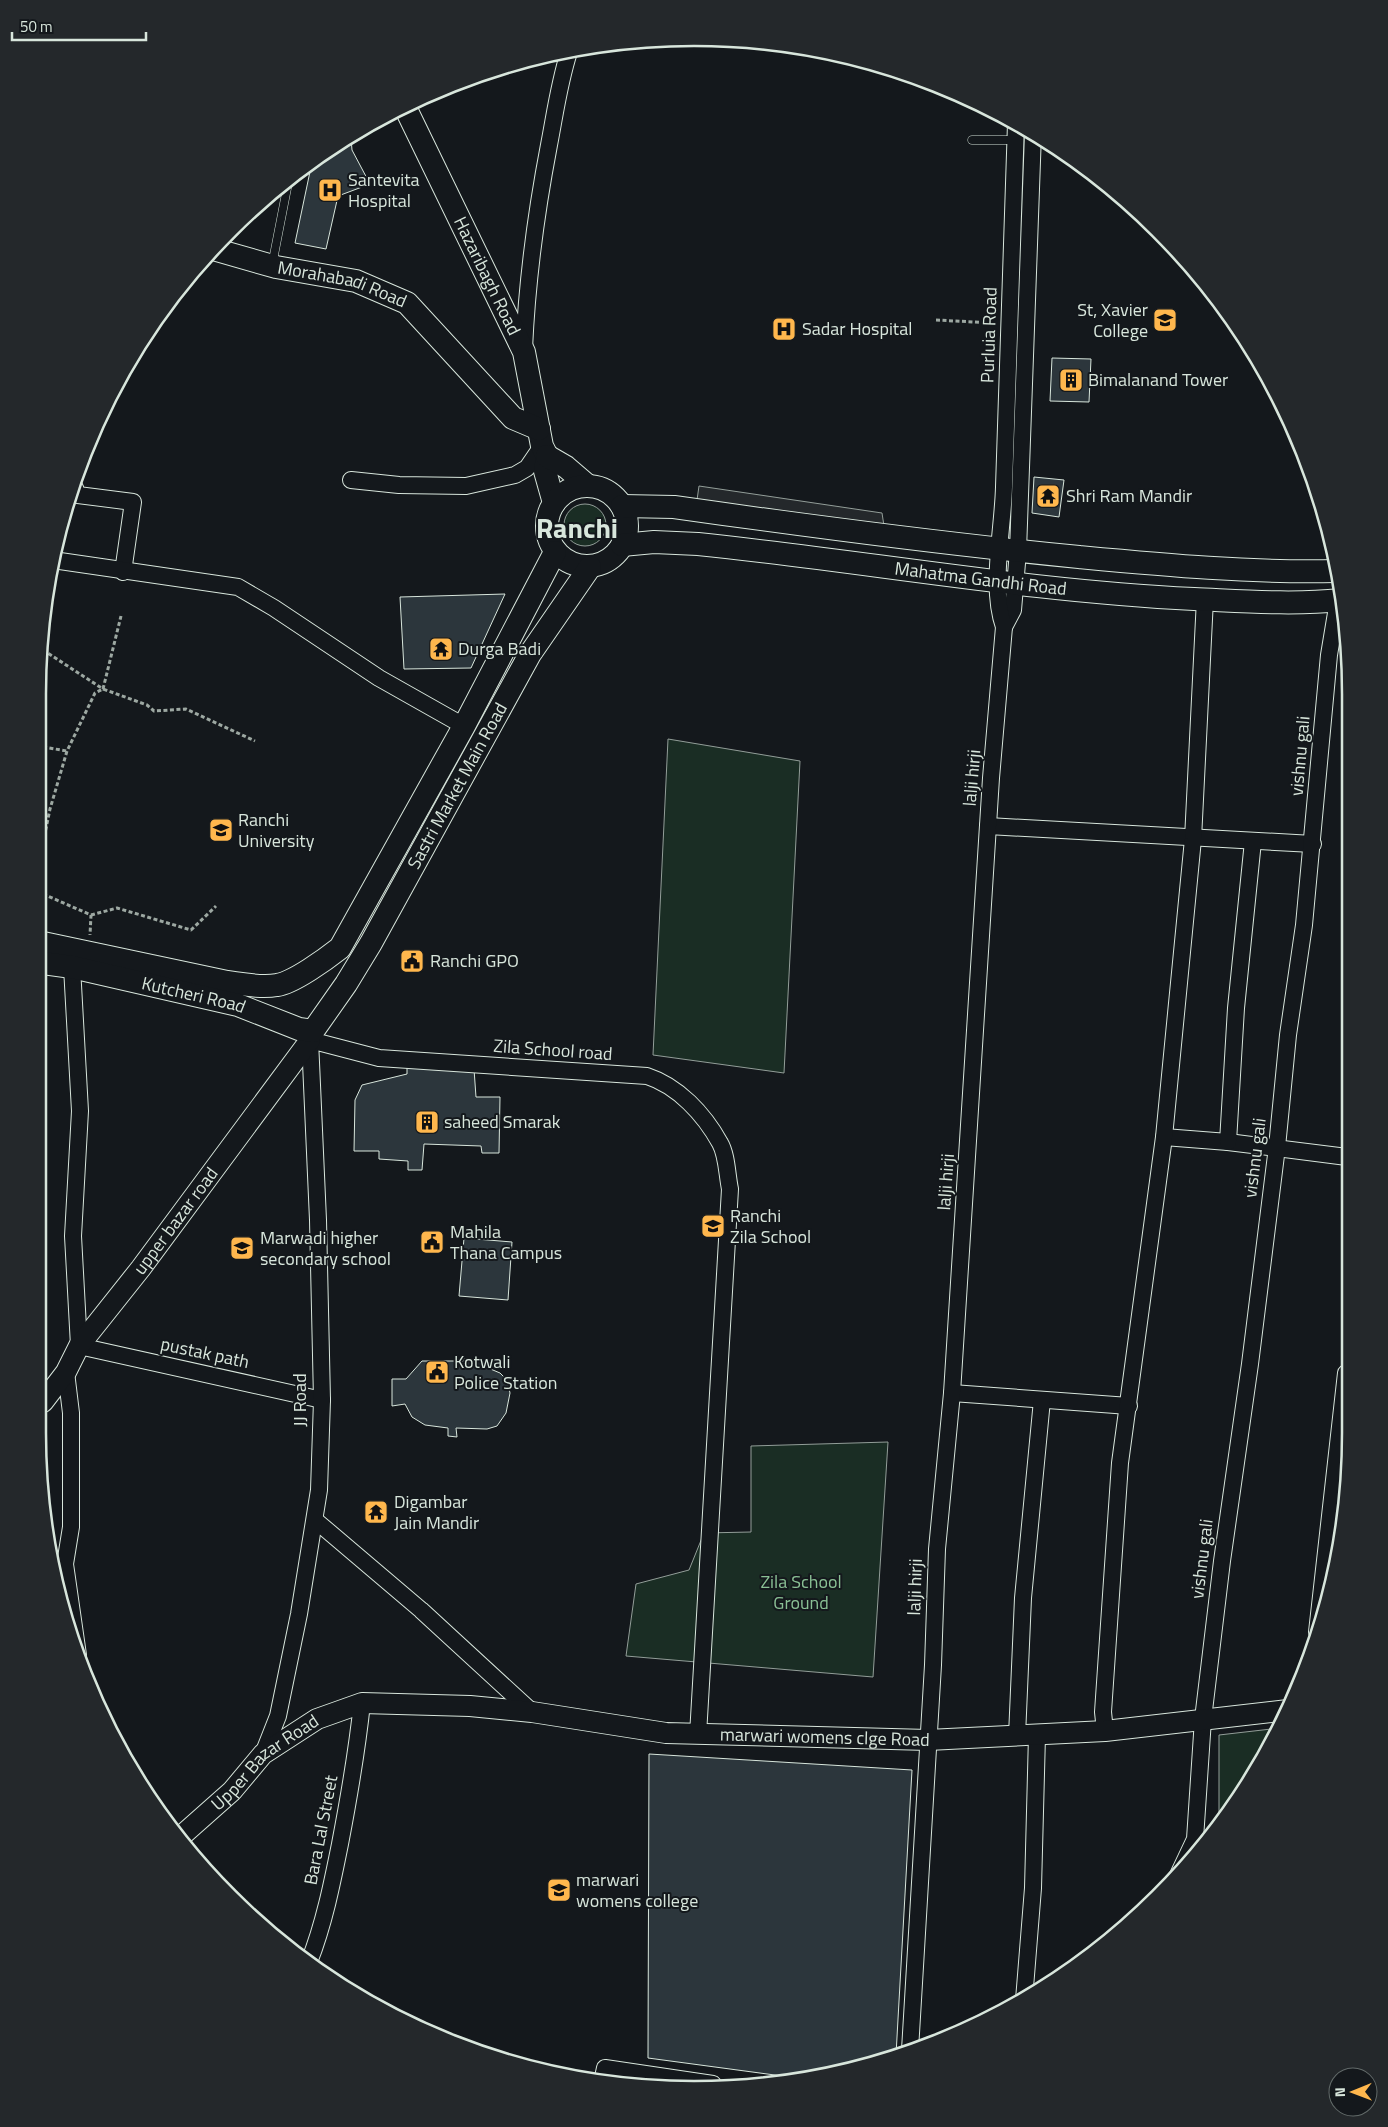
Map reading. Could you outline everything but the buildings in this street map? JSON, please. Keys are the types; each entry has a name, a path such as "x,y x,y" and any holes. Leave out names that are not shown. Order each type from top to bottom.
{"main road":[{"name":"Hazaribagh Road","path":"408,113 524,352 543,444 545,471 554,502"},
{"name":"Morahabadi Road","path":"222,251 276,267 356,281 407,303 513,418 543,444"},
{"path":"543,444 587,485"},
{"path":"587,485 602,488 613,496 622,506 627,532 622,545 614,556 603,564 590,567 577,566 565,561 555,552 549,540 546,527 548,514 554,502 563,493 575,487 587,485"},
{"name":"Mahatma Gandhi Road","path":"622,506 674,507 1009,550 1173,566 1295,572 1330,571"},
{"name":"Mahatma Gandhi Road","path":"622,545 654,542 698,544 1006,584 1134,596 1267,602 1334,600"},
{"path":"46,944 78,959 253,985 278,985 322,962 340,948 464,726 555,552"},
{"name":"Sastri Market Main Road","path":"310,1035 330,1008 371,943 530,654 590,567"},
{"name":"Kutcheri Road","path":"46,963 78,959 238,1005 310,1035"}],"street":[{"path":"524,352 525,316 538,204 562,74 567,59"},
{"name":"Purluia Road","path":"1009,550 1010,324 1015,132"},
{"name":"Purluia Road","path":"1009,550 1037,144"},
{"path":"351,480 399,486 466,486 515,475 527,468 543,444"},
{"path":"78,495 133,502 123,572"},
{"name":"lalji hirji","path":"910,2043 937,1549 952,1393 988,826 1004,627 1013,610 1006,584 1009,550"},
{"path":"60,561 123,572 191,579 238,587 274,608 379,678 464,726"},
{"path":"1105,1731 1103,1712 1120,1462 1129,1406 1155,1188 1164,1137 1194,839 1205,599"},
{"name":"vishnu gali","path":"1191,1848 1195,1839 1203,1719 1222,1561 1250,1364 1277,1148 1288,1035 1313,844 1329,655 1336,614"},
{"path":"988,826 1194,839 1313,844"},
{"path":"1228,1142 1236,1008 1253,841"},
{"path":"78,959 80,1111 73,1236 79,1346"},
{"name":"Zila School road","path":"310,1035 379,1058 647,1076 663,1081 697,1111 721,1144 730,1189 698,1735"},
{"name":"upper bazar road","path":"46,1398 66,1372 79,1346 147,1260 310,1035"},
{"name":"JJ Road","path":"263,1754 278,1716 316,1520 322,1400 318,1220 310,1035"},
{"path":"1164,1137 1228,1142 1342,1156"},
{"name":"pustak path","path":"79,1346 322,1400"},
{"path":"66,1372 70,1413 71,1527 64,1564 71,1611"},
{"path":"952,1393 1129,1406"},
{"path":"1025,1990 1033,1888 1024,1598 1042,1400"},
{"path":"1321,1596 1342,1409"},
{"path":"316,1520 429,1616 532,1712"},
{"name":"marwari womens clge Road","path":"362,1704 470,1706 532,1712 666,1733 928,1740 1105,1731 1279,1711"},
{"name":"Upper Bazar Road","path":"185,1833 232,1791 263,1754 317,1719 362,1704"},
{"name":"Bara Lal Street","path":"312,1956 319,1937 335,1870 358,1749 362,1704"}],"lane":[{"path":"972,140 1028,139"},
{"path":"276,267 274,255 287,190"}],"path":[{"path":"936,320 1010,324"},
{"path":"46,828 67,751 95,693 103,689 121,616"},
{"path":"48,653 103,689 147,705 154,711 186,709 255,741"},
{"path":"46,748 67,751"},
{"path":"46,895 91,915 117,908 191,930 216,906"},
{"path":"78,959 89,945 91,915"}],"green space":[{"path":"585,504 600,510 606,525 600,540 585,546 570,540 564,525 570,510"},
{"path":"668,739 800,761 784,1073 653,1055"},
{"name":"Zila School Ground","path":"888,1442 873,1677 626,1656 636,1584 689,1570 704,1533 751,1532 751,1446"},
{"path":"1270,1729 1233,1793 1219,1812 1219,1735"}],"shaded area":[{"path":"699,486 882,513 884,526 697,500"}],"place":[{"name":"Santevita Hospital","path":"330,190"},
{"name":"St, Xavier College","path":"1165,320"},
{"name":"Sadar Hospital","path":"784,329"},
{"name":"Bimalanand Tower","path":"1071,380"},
{"name":"Shri Ram Mandir","path":"1048,496"},
{"name":"Durga Badi","path":"441,649"},
{"name":"Ranchi University","path":"221,830"},
{"name":"Ranchi GPO","path":"412,961"},
{"name":"saheed Smarak","path":"427,1122"},
{"name":"Ranchi Zila School","path":"713,1226"},
{"name":"Mahila Thana Campus","path":"432,1242"},
{"name":"Marwadi higher secondary school","path":"242,1248"},
{"name":"Kotwali Police Station","path":"437,1372"},
{"name":"Digambar Jain Mandir","path":"376,1512"},
{"name":"marwari womens college","path":"559,1890"}],"district":[{"name":"Ranchi","path":"577,528"}]}
